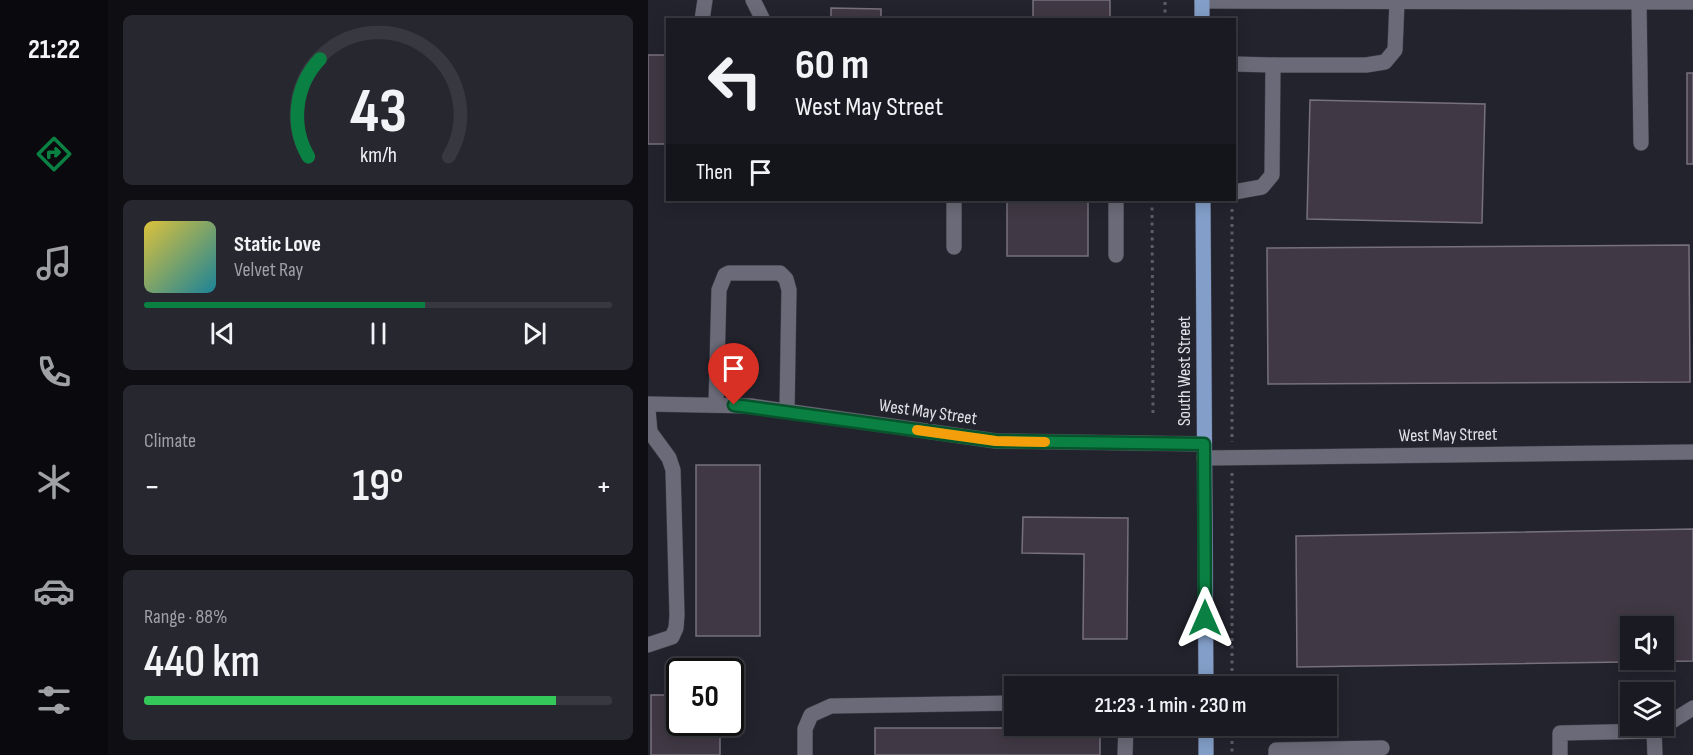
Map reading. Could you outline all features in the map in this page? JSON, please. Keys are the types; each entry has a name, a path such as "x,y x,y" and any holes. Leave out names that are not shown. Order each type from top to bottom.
{"main road":[{"path":"1202,1 1202,18"},
{"name":"South West Street","path":"1203,201 1206,676"},
{"path":"1206,736 1206,755"}],"street":[{"path":"702,18 705,0"},
{"path":"753,0 762,18"},
{"path":"1202,1 1693,2"},
{"path":"1236,64 1366,65 1385,62 1395,50 1397,2"},
{"path":"1639,2 1641,143"},
{"path":"1236,192 1262,187 1272,175 1273,65"},
{"path":"954,201 954,247"},
{"path":"1116,201 1116,255"},
{"path":"716,405 719,290 722,280 729,273 780,273 786,279 789,290 787,411"},
{"name":"West May Street","path":"648,404 751,406 996,441 1204,451 1693,452"},
{"path":"648,410 649,433 669,458 673,470 676,622 672,637 648,645"},
{"path":"805,755 805,729 811,715 831,706 1004,703"},
{"path":"1674,720 1693,708"},
{"path":"1560,755 1560,733 1620,730"},
{"path":"1125,755 1126,736"},
{"path":"1655,755 1659,736"},
{"path":"1276,755 1276,750 1382,748"}],"path":[{"path":"1165,0 1165,18"},
{"path":"1152,201 1153,413"},
{"path":"1232,736 1232,755"}],"building":[{"path":"1033,0 1110,0 1110,18 1033,18"},
{"path":"831,8 881,9 881,18 831,18"},
{"path":"648,55 666,55 666,144 648,144"},
{"path":"1687,73 1693,73 1693,164 1687,164"},
{"path":"1310,100 1485,104 1482,223 1307,219"},
{"path":"1007,201 1088,201 1088,256 1007,256"},
{"path":"1689,245 1690,382 1268,384 1267,248"},
{"path":"696,465 760,465 760,636 696,636"},
{"path":"1023,517 1128,518 1127,639 1083,639 1084,554 1022,553"},
{"path":"1693,529 1693,661 1674,661 1674,616 1620,616 1620,662 1297,667 1296,536"},
{"path":"651,695 666,695 666,736 720,736 720,755 651,755"},
{"path":"875,728 1004,728 1004,736 1100,736 1100,755 875,755"}],"slow traffic":[{"path":"917,430 996,441 1045,442"}],"route":[{"path":"734,405 996,441 1204,444 1205,618"}]}
